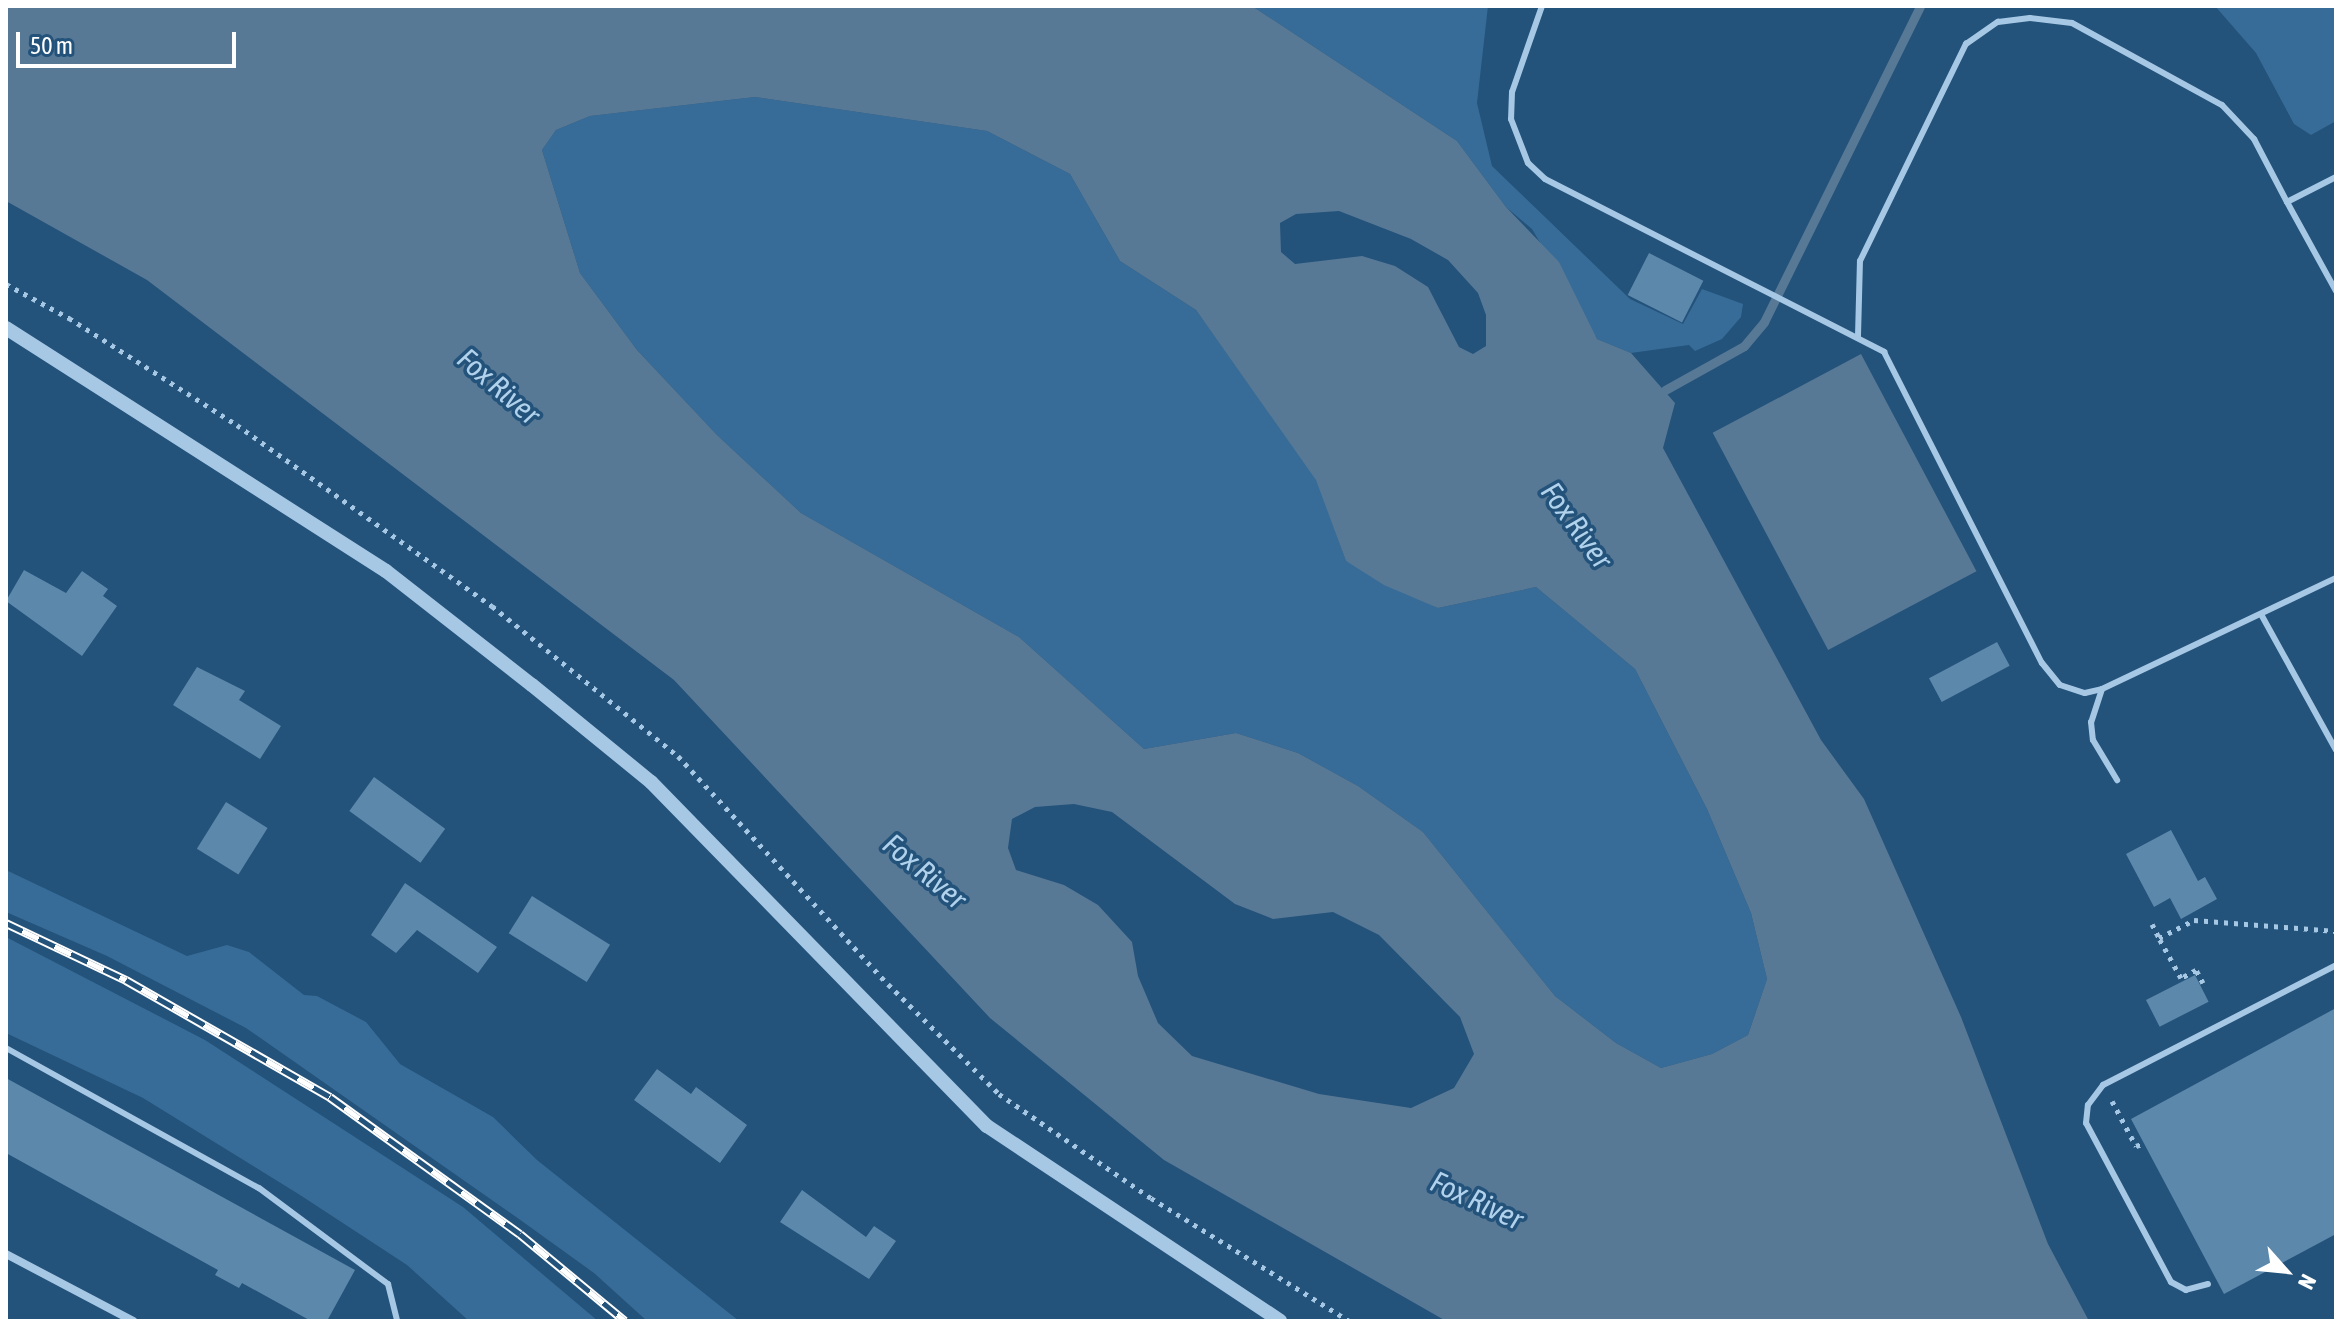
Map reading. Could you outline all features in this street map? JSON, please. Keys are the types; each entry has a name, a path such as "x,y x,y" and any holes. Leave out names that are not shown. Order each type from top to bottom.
{"street":[{"path":"6,328 386,571 651,782 987,1126 1280,1321"},
{"path":"6,1254 133,1321"}],"lane":[{"path":"1542,6 1512,92 1511,119 1528,163 1545,179 1818,323 1858,336 1894,365 2042,663 2073,691 2102,689 2262,616 2336,578"},
{"path":"1858,336 1860,261 1966,44 1998,22 2030,18 2072,23 2222,105 2254,139 2336,291"},
{"path":"2287,202 2336,177"},
{"path":"2262,616 2336,750"},
{"path":"2102,689 2091,722 2093,740 2117,780"},
{"path":"2208,1284 2186,1290 2171,1282 2086,1123 2088,1105 2103,1085 2336,965"},
{"path":"6,1048 259,1188 388,1284 397,1321"}],"path":[{"path":"2159,938 2194,920 2336,931"},
{"path":"2152,924 2181,978 2196,970 2203,983"},
{"path":"2108,1093 2136,1146 2142,1144"}],"shaded area":[{"path":"1252,6 1488,6 1477,103 1492,166 1630,299 1683,324 1702,289 1743,304 1741,317 1722,339 1695,351 1689,345 1631,353 1597,339 1532,229 1506,207 1457,141"},
{"path":"2215,6 2336,6 2336,121 2311,135 2294,124 2256,53"},
{"path":"755,97 987,131 1070,174 1120,261 1196,310 1317,480 1346,561 1438,608 1536,587 1635,669 1707,809 1751,913 1767,979 1748,1035 1712,1054 1661,1068 1616,1043 1555,996 1423,832 1358,786 1298,753 1236,733 1144,749 1019,637 801,513 717,435 637,350 580,273 542,150 556,130 590,116"},
{"path":"6,870 187,956 227,945 249,952 304,995 317,996 366,1022 400,1064 493,1117 537,1160 739,1321 647,1321 594,1273 246,1028 107,956 6,912"},
{"path":"6,937 205,1040 463,1207 598,1321 469,1321 407,1265 300,1195 143,1098 6,1033"}],"water":[{"name":"Fox River","path":"6,6 1252,6 1457,141 1506,207 1559,262 1597,339 1631,353 1675,403 1663,448 1821,740 1864,799 1961,1017 2048,1244 2089,1321 1446,1321 1164,1160 990,1018 674,680 147,280 6,201","holes":["755,97 987,131 1070,174 1120,261 1196,310 1316,480 1346,561 1384,585 1438,608 1536,587 1635,669 1707,809 1751,913 1767,979 1748,1035 1712,1054 1661,1068 1616,1043 1555,996 1423,832 1358,786 1298,753 1236,733 1144,749 1019,637 801,513 717,435 637,350 580,273 542,150 556,130 590,116","1339,211 1411,239 1448,260 1478,293 1486,315 1486,346 1473,354 1459,347 1428,287 1395,266 1362,256 1295,264 1281,252 1280,223 1296,214","1074,804 1112,812 1235,904 1273,919 1333,912 1379,935 1460,1017 1474,1054 1454,1088 1411,1108 1319,1094 1192,1056 1158,1023 1138,976 1132,942 1098,905 1064,885 1016,870 1008,848 1012,819 1035,807"]},
{"path":"1861,354 1976,571 1828,650 1713,433"}],"building":[{"path":"1649,253 1703,281 1682,323 1628,295"},
{"path":"24,570 66,593 82,571 108,589 103,596 117,606 82,656 6,601"},
{"path":"1997,642 2010,666 1942,702 1929,678"},
{"path":"197,667 245,691 239,700 281,726 260,759 173,705"},
{"path":"374,777 445,829 421,863 349,811"},
{"path":"226,802 268,828 238,875 197,849"},
{"path":"2171,830 2198,881 2205,877 2217,899 2181,919 2170,898 2154,907 2126,854"},
{"path":"405,883 497,947 478,973 417,930 396,953 371,935"},
{"path":"532,896 610,945 587,982 509,933"},
{"path":"2195,975 2209,1002 2160,1027 2146,1000"},
{"path":"2336,1008 2336,1234 2224,1294 2131,1119"},
{"path":"657,1069 691,1094 696,1087 747,1125 720,1163 634,1100"},
{"path":"6,1078 355,1270 327,1321 311,1321 242,1283 239,1288 215,1275 218,1270 6,1153"},
{"path":"802,1190 866,1237 874,1226 896,1241 869,1279 780,1222"}],"waterway":[{"path":"1665,390 1744,346 1764,322 1920,6"}],"railway":[{"path":"6,923 126,980 330,1097 520,1234 625,1321"}]}
